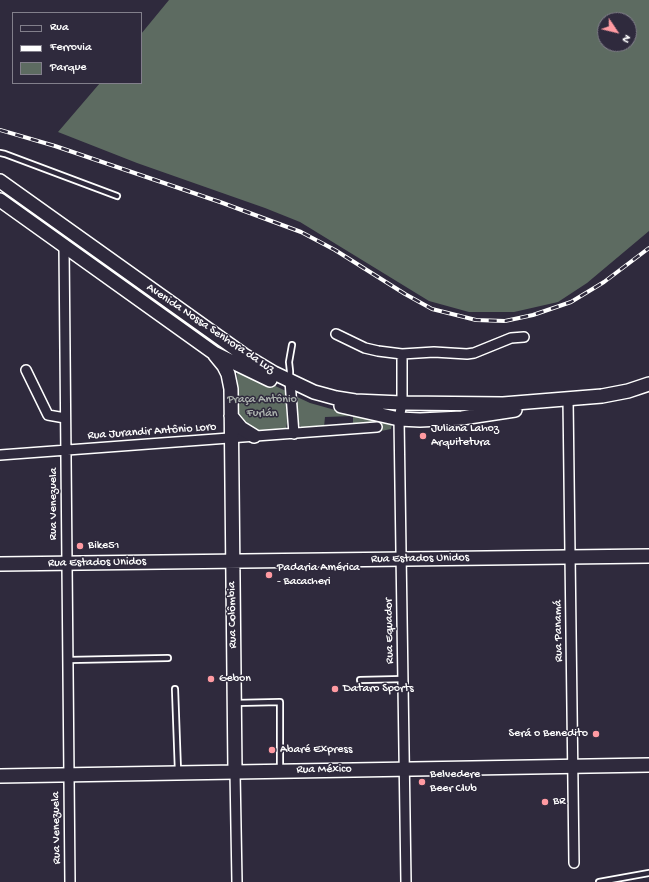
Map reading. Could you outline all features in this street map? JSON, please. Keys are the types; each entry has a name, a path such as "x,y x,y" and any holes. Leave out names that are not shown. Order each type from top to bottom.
{"main road":[{"name":"Avenida Nossa Senhora da Luz","path":"0,181 244,355 290,386 336,398 355,401 497,404 616,394 649,384"},
{"name":"Avenida Nossa Senhora da Luz","path":"0,200 214,353 326,403 399,419 434,420 503,413 568,399"},
{"name":"Rua Colômbia","path":"214,353 228,374 231,389 235,772"},
{"path":"231,416 241,428 254,436"},
{"name":"Rua Estados Unidos","path":"0,564 649,556"},
{"name":"Rua México","path":"0,776 649,765"}],"street":[{"name":"Rua Venezuela","path":"64,246 70,882"},
{"path":"336,334 353,343 372,350 402,354 434,352 467,354 507,339 524,337"},
{"name":"Rua Equador","path":"402,354 402,403 399,419 406,882"},
{"path":"26,370 48,416 66,418"},
{"path":"290,386 294,434"},
{"name":"Rua Panamá","path":"568,399 574,863"},
{"name":"Rua Jurandir Antônio Loro","path":"0,455 377,427"},
{"name":"Rua Colômbia","path":"235,772 237,882"}],"lane":[{"path":"0,154 5,154 117,196"},
{"path":"290,386 289,362 292,345"},
{"path":"68,660 168,658"},
{"path":"360,680 403,679"},
{"path":"175,689 178,773"},
{"path":"234,703 280,702 280,771"},
{"path":"599,882 649,873"}],"green space":[{"path":"169,0 649,0 649,231 587,283 558,302 514,312 469,312 429,301 300,222 265,208 137,163 58,132 99,84 142,84 142,33"},
{"name":"Praça Antônio Furlán","path":"237,368 286,391 286,428 282,431 260,433 247,427 238,414"},
{"path":"295,396 310,403 335,410 392,422 391,429 381,431 380,424 353,426 353,416 325,417 324,427 305,429 301,427 296,420"}],"railway":[{"path":"0,130 55,146 220,202 301,232 335,250 405,294 432,309 476,320 505,321 533,315 571,302 604,282 649,248"}],"place":[{"name":"Juliana Lahoz Arquitetura","path":"423,436"},
{"name":"Bike51","path":"80,546"},
{"name":"Padaria América - Bacacheri","path":"269,575"},
{"name":"Gebon","path":"211,679"},
{"name":"Dataro Sports","path":"335,689"},
{"name":"Será o Benedito","path":"596,734"},
{"name":"Abaré Express","path":"272,750"},
{"name":"Belvedere Beer Club","path":"422,782"},
{"name":"BR","path":"545,802"}]}
